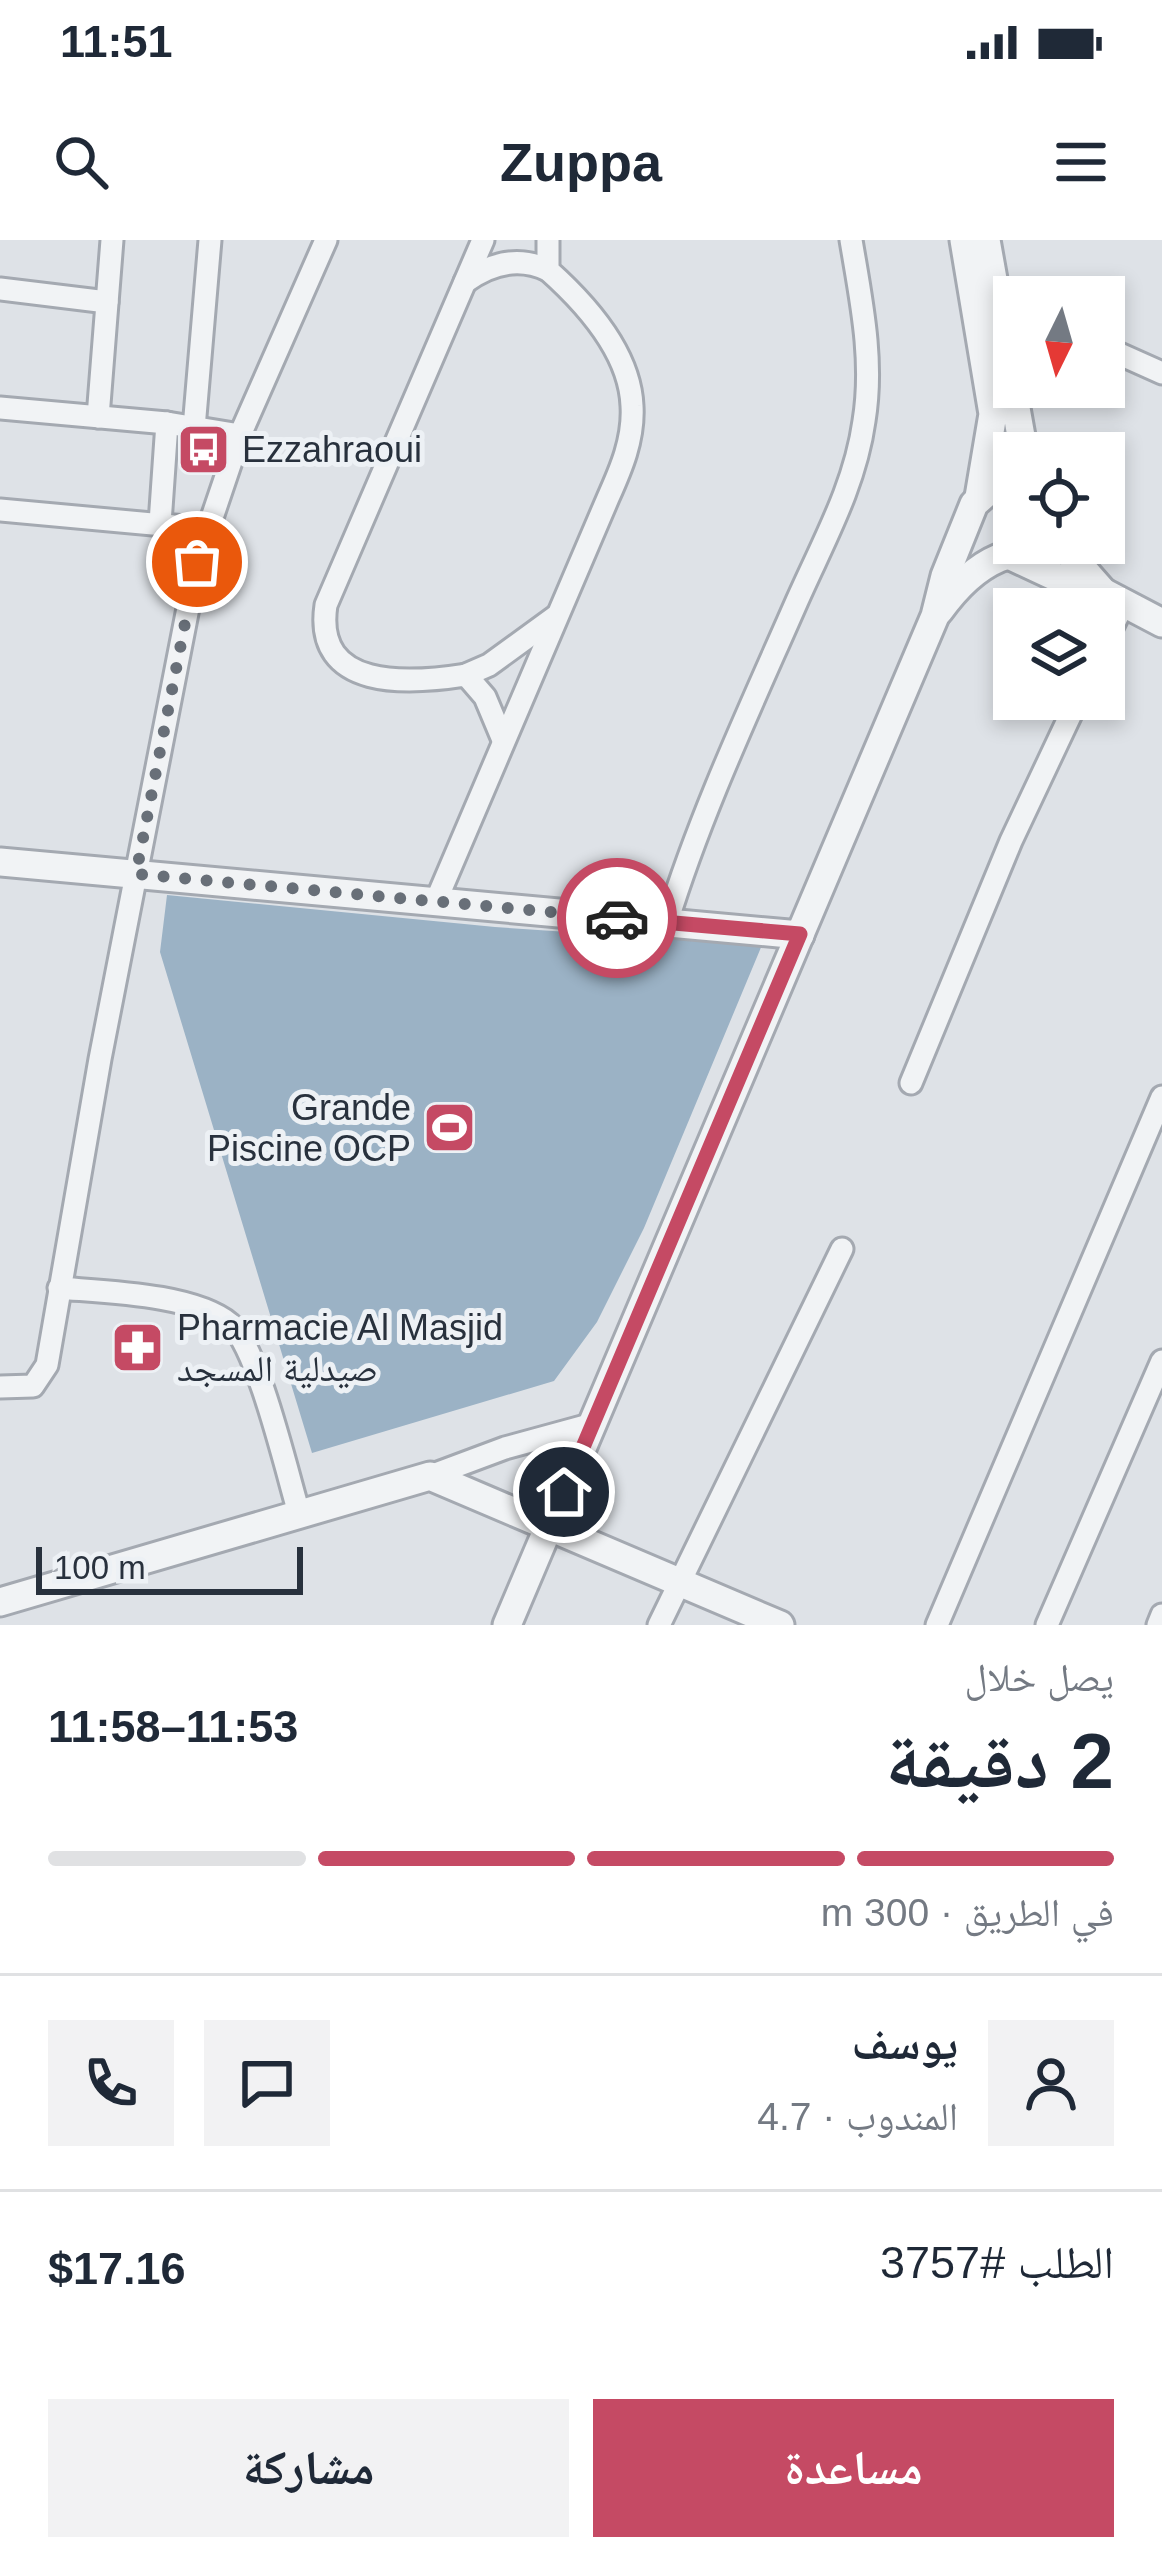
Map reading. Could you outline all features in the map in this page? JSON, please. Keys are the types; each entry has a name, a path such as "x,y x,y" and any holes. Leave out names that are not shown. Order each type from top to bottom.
{"street":[{"path":"98,417 112,240"},
{"path":"194,428 210,240"},
{"path":"0,1387 23,1389 40,1380 47,1366 185,612 206,529 240,435 326,240"},
{"path":"483,240 383,465 326,605 324,621 331,649 362,674 408,680 466,675 501,658 555,616"},
{"path":"548,240 548,270"},
{"path":"668,922 724,772 842,503 859,450 868,347 851,240"},
{"path":"507,1625 935,616 945,576 975,509 993,414 964,240"},
{"path":"986,240 998,276"},
{"path":"436,901 626,457 632,406 621,366 589,310 548,270 508,262 481,271 461,285"},
{"path":"0,289 107,302"},
{"path":"1125,356 1162,373"},
{"path":"0,408 167,423 240,435"},
{"path":"160,523 167,423"},
{"path":"993,487 975,509 980,545 993,548"},
{"path":"0,509 206,529"},
{"path":"935,616 953,591 997,564"},
{"path":"1034,564 1086,588"},
{"path":"1081,564 1104,588"},
{"path":"1125,603 1162,623"},
{"path":"466,675 485,697 503,740"},
{"path":"911,1083 1011,842 1068,720"},
{"path":"0,862 800,934"},
{"path":"937,1625 1161,1103"},
{"path":"658,1625 842,1249"},
{"path":"59,1288 192,1306 231,1324 252,1360 299,1514"},
{"path":"1047,1625 1162,1360"},
{"path":"0,1602 593,1424"},
{"path":"430,1475 780,1625"},
{"path":"1158,1625 1162,1615"}],"water":[{"name":"Grande Piscine OCP","path":"167,895 495,927 762,945 644,1228 597,1322 554,1381 312,1453 160,952"}],"way so far":[{"path":"197,562 136,874 617,918"}],"place":[{"name":"Ezzahraoui","path":"203,449"},
{"name":"Grande Piscine OCP","path":"450,1128"},
{"name":"Pharmacie Al Masjid صيدلية المسجد","path":"138,1348"}],"route":[{"path":"564,1492 800,934 617,918"}]}
